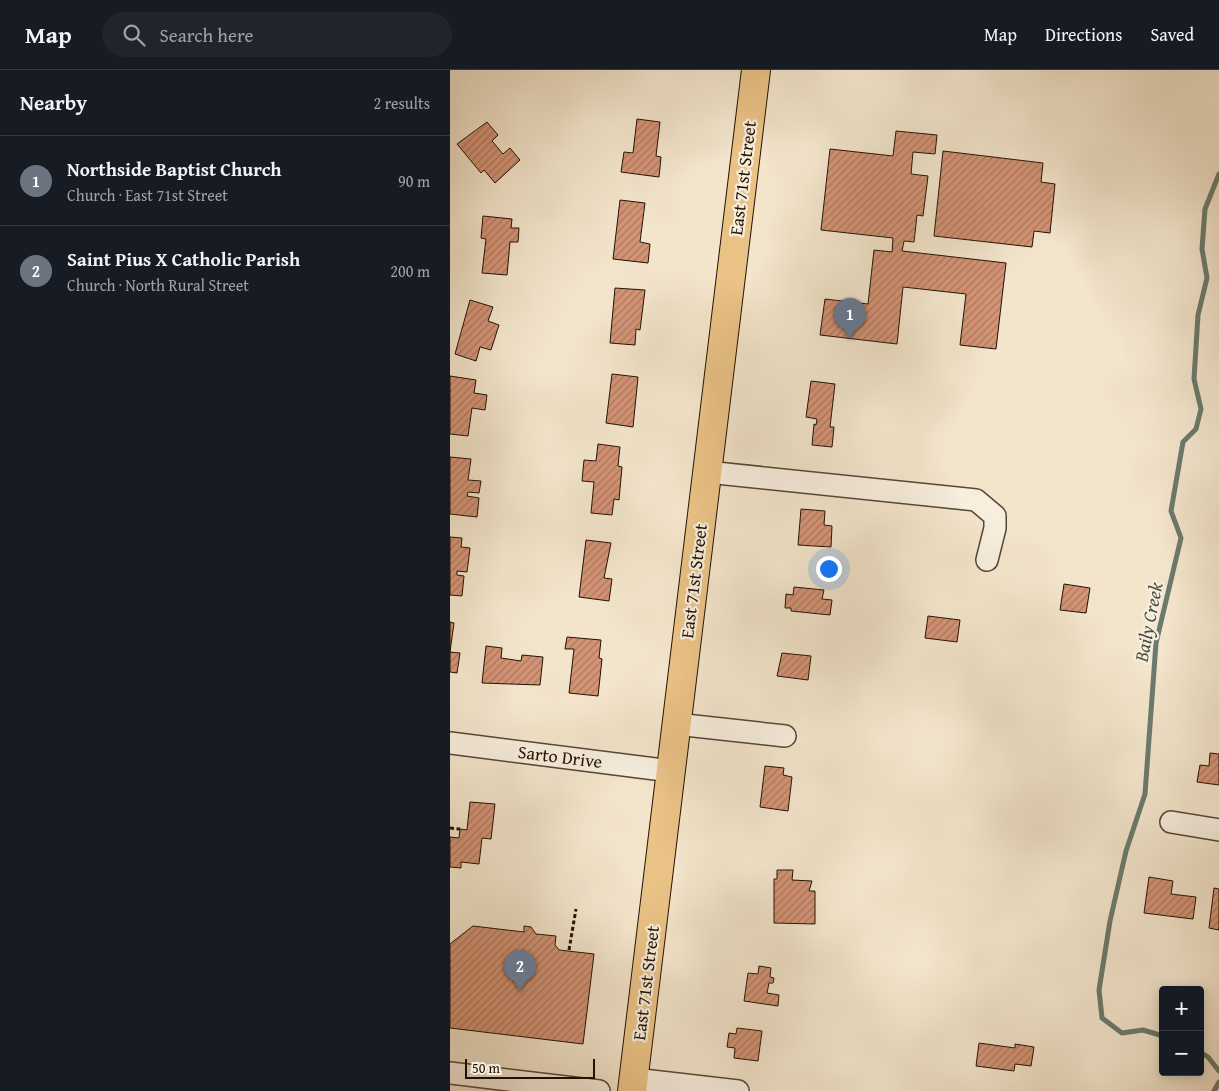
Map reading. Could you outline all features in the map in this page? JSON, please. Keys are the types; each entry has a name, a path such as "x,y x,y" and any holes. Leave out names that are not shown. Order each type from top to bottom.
{"main road":[{"name":"East 71st Street","path":"633,1085 756,70"}],"street":[{"path":"707,472 976,500 995,516 995,528 987,560"},
{"path":"676,724 786,736"},
{"name":"Sarto Drive","path":"450,744 671,771"},
{"path":"1171,822 1219,830"},
{"path":"450,1073 599,1091"},
{"path":"633,1085 738,1091"}],"path":[{"path":"450,828 460,830"},
{"path":"569,950 576,909"}],"building":[{"path":"637,119 660,122 656,156 661,157 659,177 621,172 624,152 633,153"},
{"path":"487,122 498,135 492,141 503,154 510,148 520,160 495,183 484,170 481,173 457,144"},
{"path":"896,131 937,135 935,154 913,152 911,174 928,176 923,216 917,215 914,242 904,241 902,251 1006,263 996,349 960,345 966,294 903,287 897,344 820,335 825,299 868,304 874,250 892,252 893,238 821,230 830,149 893,156"},
{"path":"943,151 1043,163 1041,182 1055,184 1050,233 1034,231 1032,247 934,236"},
{"path":"620,200 645,203 640,242 650,244 648,263 613,259"},
{"path":"483,216 512,219 511,228 519,228 518,242 510,242 507,275 482,273 486,239 481,238"},
{"path":"615,288 645,290 640,330 636,329 635,345 610,343"},
{"path":"470,300 493,307 488,321 499,325 491,350 480,347 476,361 455,354"},
{"path":"612,374 638,377 633,427 606,423"},
{"path":"450,376 476,380 474,393 487,395 485,410 472,408 468,436 450,434"},
{"path":"811,381 835,384 830,427 834,427 832,447 812,445 814,424 816,425 817,419 806,417"},
{"path":"598,444 620,447 618,466 622,467 619,500 614,499 612,515 591,513 594,482 582,481 584,460 596,461"},
{"path":"450,457 471,459 468,480 481,481 479,493 468,492 467,496 479,498 477,517 450,514"},
{"path":"801,509 825,511 824,525 832,526 831,547 798,545"},
{"path":"450,537 462,538 461,547 470,548 467,572 457,571 457,575 464,576 462,596 450,595"},
{"path":"586,540 611,543 604,578 612,579 609,601 579,597"},
{"path":"1064,584 1090,588 1086,613 1060,610"},
{"path":"794,587 824,590 822,599 832,600 830,615 791,611 791,608 785,608 786,594 793,595"},
{"path":"928,616 960,620 957,642 925,638"},
{"path":"450,622 454,623 450,652"},
{"path":"567,637 601,640 599,658 602,659 598,696 569,693 574,649 565,649"},
{"path":"486,646 502,648 501,658 521,661 522,655 543,657 540,685 482,683"},
{"path":"450,652 460,653 457,673 450,672"},
{"path":"782,653 811,656 808,680 777,676"},
{"path":"1210,753 1219,754 1219,785 1197,782 1200,765 1209,766"},
{"path":"765,766 784,768 783,775 792,777 788,811 760,807"},
{"path":"470,802 495,804 491,839 482,838 479,864 461,862 461,868 450,867 450,837 459,838 460,829 467,830"},
{"path":"777,870 793,870 792,880 812,881 809,891 815,891 815,924 774,923 774,879 777,879"},
{"path":"1149,877 1173,881 1171,894 1196,897 1193,919 1144,913"},
{"path":"1214,888 1219,889 1219,930 1209,928"},
{"path":"473,926 524,932 524,926 531,927 536,934 556,936 555,945 559,950 594,954 583,1044 450,1028 450,944"},
{"path":"759,966 771,968 770,977 774,978 773,983 769,983 767,993 779,995 778,1006 744,1001 748,973 758,974"},
{"path":"737,1028 762,1031 758,1061 734,1058 735,1048 727,1047 729,1033 736,1034"},
{"path":"979,1043 1015,1048 1015,1044 1034,1047 1031,1066 1015,1064 1014,1071 976,1066"}],"waterway":[{"name":"Baily Creek","path":"1159,1035 1143,1030 1122,1033 1102,1018 1099,990 1110,921 1126,851 1145,794 1156,643 1181,538 1171,511 1183,442 1196,429 1201,409 1194,379 1198,315 1207,278 1202,249 1205,209 1219,174"},
{"name":"Baily Creek","path":"1204,1054 1219,1071"},
{"name":"Baily Creek","path":"1214,1091 1219,1082"}],"place":[{"name":"Northside Baptist Church","path":"850,339"},
{"name":"Saint Pius X Catholic Parish","path":"520,991"}]}
